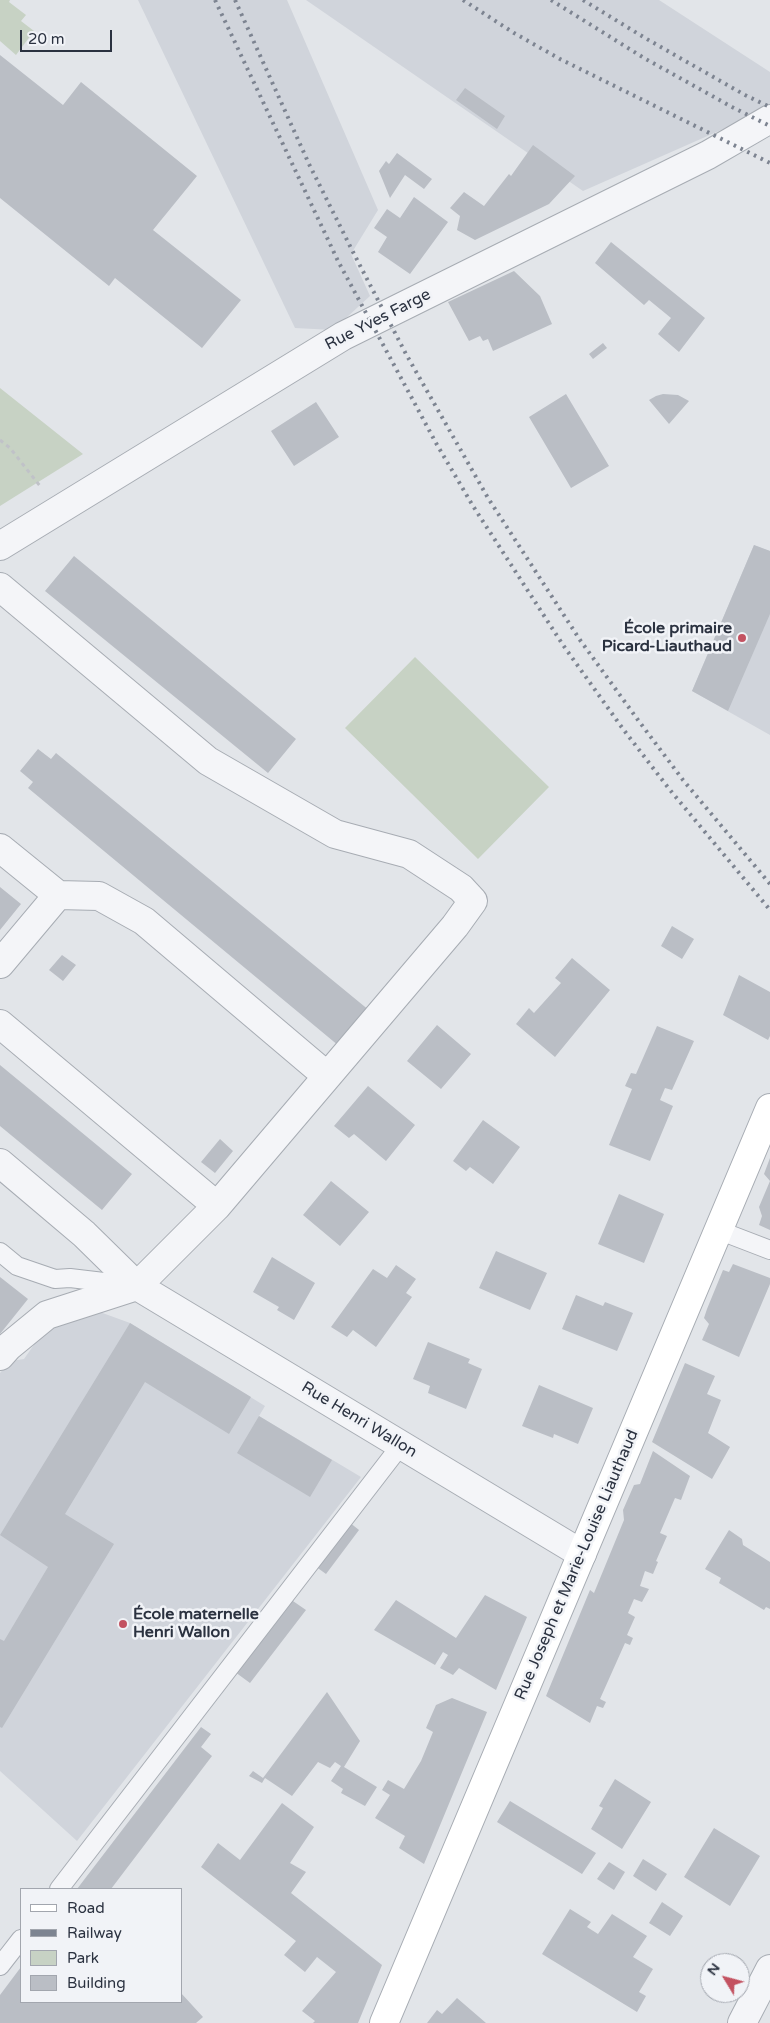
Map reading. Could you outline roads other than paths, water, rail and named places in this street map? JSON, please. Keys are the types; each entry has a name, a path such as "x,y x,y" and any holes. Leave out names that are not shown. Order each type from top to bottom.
{"main road":[{"name":"Rue Joseph et Marie-Louise Liauthaud","path":"384,2023 770,1108"}],"street":[{"name":"Rue Yves Farge","path":"0,546 343,336 708,155 770,119"},
{"path":"0,587 208,761 335,834 409,854 460,888 473,901 455,926 217,1206 137,1286 47,1316 8,1347 0,1356"},
{"path":"0,848 58,895 99,896 144,921 327,1076"},
{"path":"0,964 58,895"},
{"path":"0,1024 217,1206"},
{"name":"Rue Henri Wallon","path":"0,1163 84,1234 137,1286 582,1554"},
{"path":"742,2023 770,1969"}],"lane":[{"path":"718,1230 770,1250"},
{"path":"0,1252 17,1266 55,1279 70,1278 137,1286"},
{"path":"60,1888 401,1445"},
{"path":"0,1966 20,1939"}],"railway":[{"path":"215,0 338,261 436,443 473,506 563,645 623,729 670,790 770,910"},
{"path":"235,0 309,164 353,252 406,354 488,498 580,640 638,720 683,780 770,884"},
{"path":"463,0 514,33 560,59 770,163"},
{"path":"551,0 644,58 770,126"},
{"path":"583,0 645,38 745,95 770,107"}],"place":[{"name":"École primaire Picard-Liauthaud","path":"742,638"},
{"name":"École maternelle Henri Wallon","path":"123,1624"}]}
